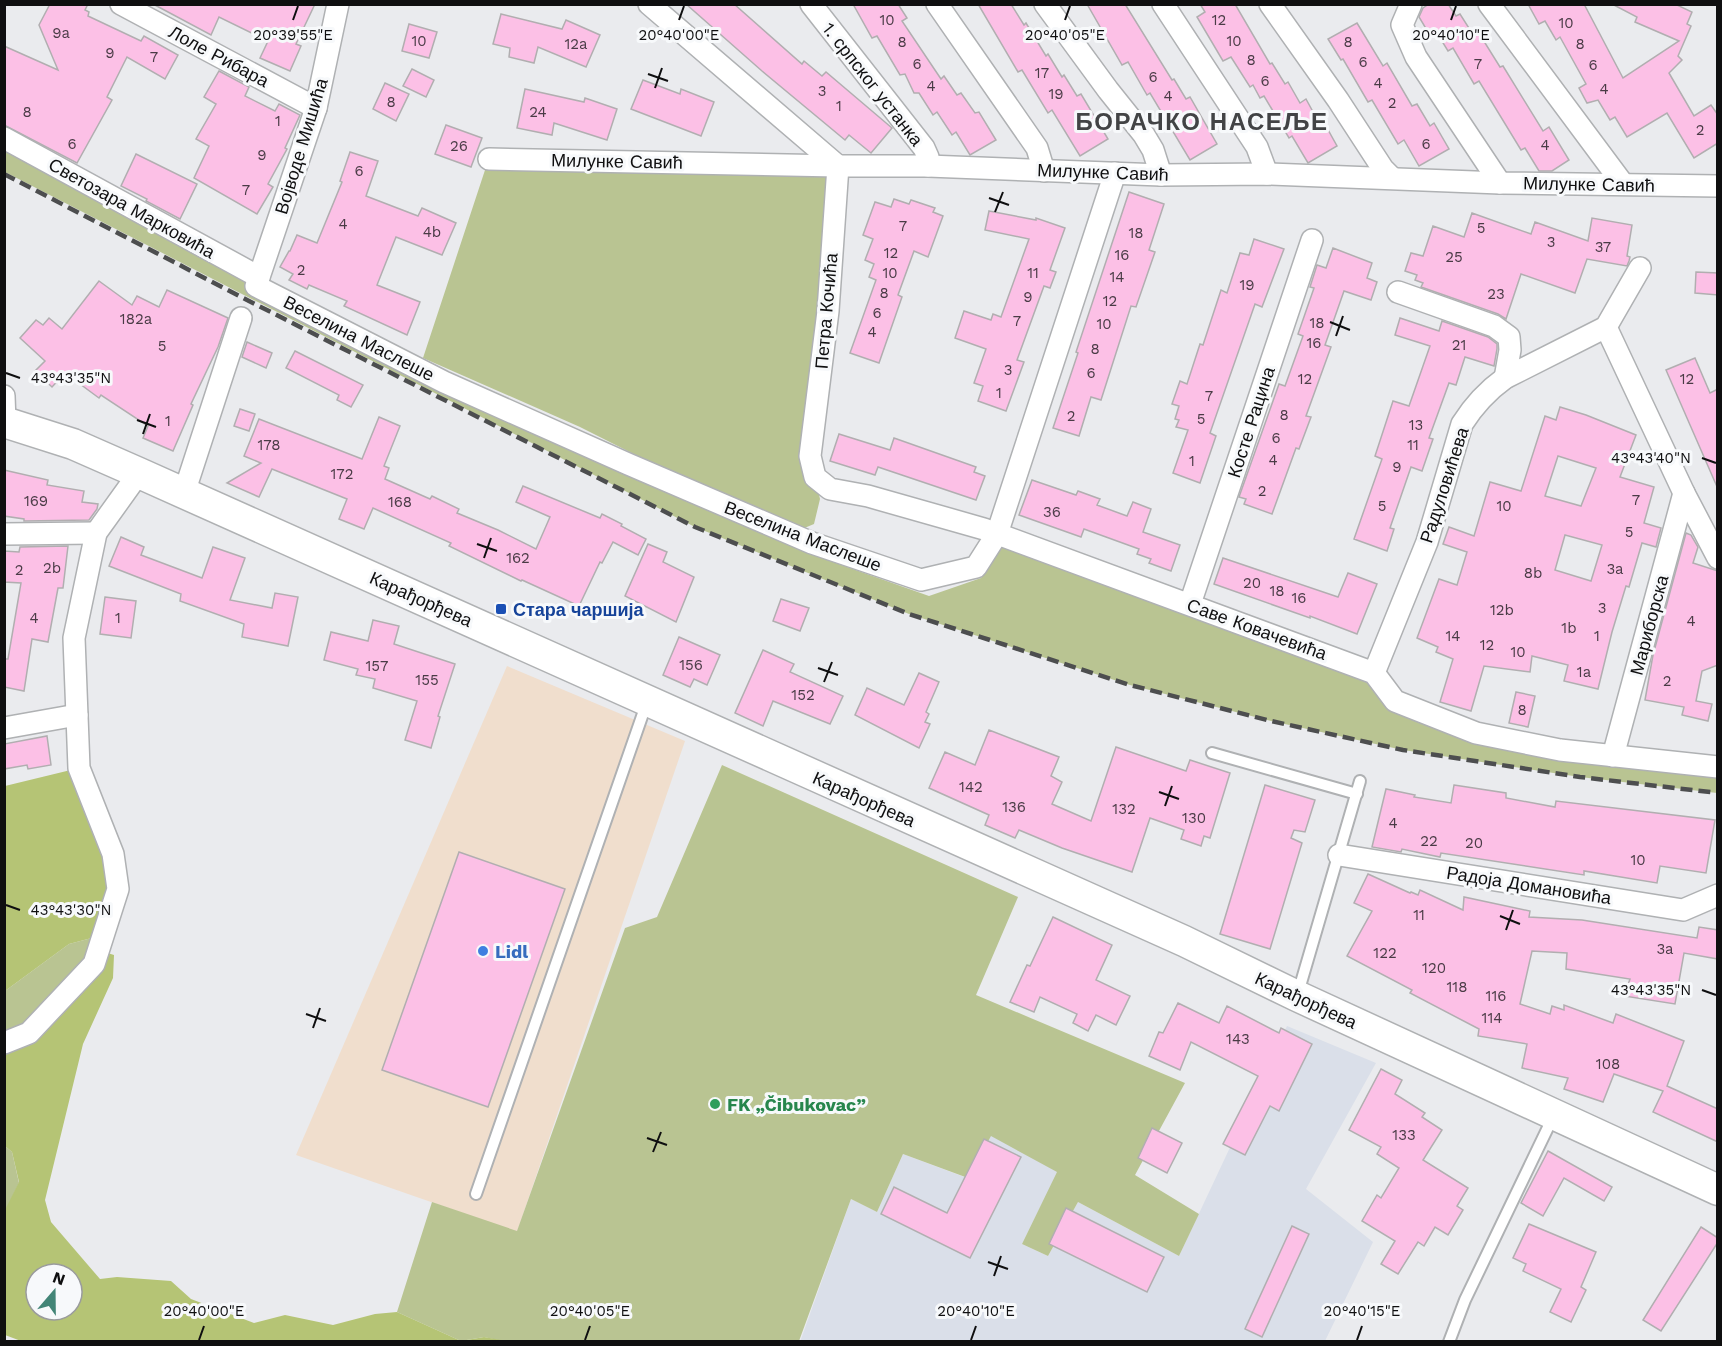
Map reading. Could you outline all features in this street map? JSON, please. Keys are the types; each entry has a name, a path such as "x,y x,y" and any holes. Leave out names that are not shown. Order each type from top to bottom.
{"street":[{"name":"Лоле Рибара","path":"121,4 316,108"},
{"name":"Војводе Мишића","path":"257,282 316,108 338,4"},
{"path":"649,4 838,166"},
{"name":"1. српског устанка","path":"811,4 924,148 928,157 928,166"},
{"path":"937,4 1037,148 1044,171"},
{"path":"1045,4 1144,135 1153,150 1161,175"},
{"path":"1163,4 1257,147 1267,174"},
{"path":"1270,4 1338,100 1383,169 1392,178"},
{"path":"1411,4 1402,25 1416,57 1500,183"},
{"path":"1489,4 1623,184"},
{"name":"Светозара Марковића","path":"4,138 257,282"},
{"name":"Милунке Савић","path":"489,159 928,166 1161,175 1267,174 1500,183 1718,186"},
{"name":"Петра Кочића","path":"810,456 828,311 838,166"},
{"name":"Веселина Маслеше","path":"257,282 444,382 812,543 921,580 976,567 997,534 1115,173"},
{"name":"Косте Рацина","path":"1190,604 1312,240"},
{"path":"1640,268 1606,327 1684,493 1718,558"},
{"path":"1398,292 1494,326 1509,337 1510,350 1505,378"},
{"path":"184,493 241,318"},
{"name":"Радуловићева","path":"1374,673 1427,542 1462,424 1470,411 1505,378 1606,327"},
{"name":"Карађорђева","path":"4,396 5,422 73,444 139,473 1184,941 1297,996 1718,1190"},
{"name":"Саве Ковачевића","path":"810,456 815,477 830,489 867,496 997,534 1374,673"},
{"path":"4,1043 29,1033 94,964 118,889 113,854 79,768 74,638 96,533 139,473"},
{"name":"Мариборска","path":"1613,756 1684,493"},
{"path":"4,534 96,533"},
{"path":"1374,673 1395,701 1476,733 1560,750 1718,767"},
{"path":"4,728 77,714"},
{"name":"Радоја Домановића","path":"1339,855 1683,910 1718,895"}],"lane":[{"path":"476,1194 647,701"},
{"path":"1212,753 1357,794"},
{"path":"1297,996 1360,781"},
{"path":"1449,1341 1465,1300 1554,1115"}],"shaded area":[{"path":"507,666 685,741 517,1232 296,1155"},
{"path":"1287,1026 1376,1063 1306,1189 1373,1242 1325,1341 800,1342 851,1199 877,1212 903,1154 967,1178 991,1135 1058,1172 1022,1244 1048,1256 1078,1202 1179,1256"}],"green space":[{"path":"4,138 256,286 819,557 929,596 981,578 992,562 997,534 1374,673 1395,701 1476,733 1717,767 1717,793 1580,777 1403,750 1271,721 1130,685 909,614 695,527 5,172"},
{"path":"838,166 810,456 820,499 814,524 802,529 713,494 580,427 423,358 486,167"},
{"path":"722,765 1018,897 976,995 1185,1083 1135,1175 1199,1214 1179,1256 1078,1202 1048,1256 1022,1244 1057,1172 991,1136 968,1178 903,1154 877,1212 851,1199 799,1341 507,1342 484,1337 461,1341 397,1312 432,1202 517,1231 625,928 657,917"},
{"path":"79,768 113,854 103,935 69,944 5,991 5,786"},
{"path":"103,935 94,964 5,1043 5,991 69,944"},
{"path":"98,950 114,955 113,978 83,1044 45,1200 51,1222 100,1279 117,1277 171,1281 191,1299 254,1323 285,1315 333,1325 375,1314 397,1312 461,1341 21,1341 5,1335 4,1212 19,1182 12,1152 5,1146 5,1043"},
{"path":"5,1146 12,1152 19,1183 5,1212"},
{"path":"484,1337 507,1341 461,1341"}],"building":[{"path":"50,4 88,4 85,10 89,12 88,16 141,41 144,36 178,55 165,79 127,57 107,97 112,100 77,163 4,125 4,46 58,70 39,25"},
{"path":"153,4 315,4 296,44 301,46 290,71 260,58 268,41 219,17 211,35"},
{"path":"686,4 734,4 802,64 804,61 822,76 826,72 892,128 871,153 849,135 845,140"},
{"path":"853,4 898,4 907,18 902,21 941,79 944,76 957,95 961,93 975,113 979,112 996,140 970,155 956,132 952,135 937,112 933,115 919,93 914,93 905,74 900,75 877,36 872,38"},
{"path":"978,4 1011,4 1062,77 1064,75 1077,96 1081,94 1108,139 1080,156 1052,110 1048,113 1022,70 1018,72"},
{"path":"1087,4 1125,4 1172,80 1174,79 1186,99 1190,97 1217,144 1190,160 1150,93 1147,95 1128,62 1122,65"},
{"path":"1200,4 1235,4 1270,64 1272,63 1285,84 1288,82 1300,103 1306,99 1318,121 1322,119 1337,146 1308,163 1292,136 1289,138 1264,96 1260,98 1253,85 1250,87 1231,57 1223,61 1197,17 1205,12"},
{"path":"1429,4 1448,4 1456,16 1460,14 1472,33 1477,30 1500,67 1503,66 1543,131 1549,127 1569,160 1552,171 1539,171 1525,148 1521,150 1479,81 1474,84 1453,48 1448,51 1437,33 1431,37 1419,17 1423,8"},
{"path":"1528,4 1584,4 1623,78 1679,41 1635,22 1637,17 1612,4 1675,4 1692,12 1687,24 1691,26 1678,56 1682,60 1669,73 1694,116 1711,105 1718,115 1718,143 1694,158 1667,113 1627,137 1615,117 1610,120 1598,100 1587,103 1579,88 1586,84 1560,37 1556,40 1545,21 1539,24"},
{"path":"501,14 562,29 566,20 600,35 586,67 538,47 534,63 509,57 510,48 493,44"},
{"path":"1357,23 1383,66 1387,63 1412,106 1417,104 1430,126 1434,123 1449,149 1419,166 1404,140 1398,144 1372,100 1368,102 1343,59 1341,60 1328,39"},
{"path":"409,24 437,32 429,58 402,51"},
{"path":"412,69 434,80 426,97 403,86"},
{"path":"219,71 249,87 245,96 275,111 279,104 300,115 285,148 287,149 268,184 273,187 257,214 194,178 209,146 196,139 216,104 204,97"},
{"path":"643,80 680,94 681,89 714,102 701,136 631,109"},
{"path":"385,83 409,94 396,121 373,109"},
{"path":"525,89 584,102 585,98 617,109 607,140 554,123 552,135 517,128"},
{"path":"446,125 482,138 471,167 435,154"},
{"path":"350,152 378,161 366,196 418,216 422,208 456,223 442,255 396,237 377,285 420,302 407,335 344,306 347,301 309,285 307,289 289,280 293,274 280,267 297,235 317,243 342,182 340,181"},
{"path":"136,154 197,184 180,219 121,186"},
{"path":"1129,192 1164,204 1149,250 1155,252 1136,307 1131,306 1101,400 1091,397 1079,436 1053,428"},
{"path":"894,199 909,204 911,200 935,208 933,212 943,216 928,257 914,251 898,295 902,297 879,363 850,353 876,280 869,277 874,264 865,260 873,239 863,235 875,202 891,207"},
{"path":"989,211 1036,220 1036,218 1065,228 1050,270 1056,272 1050,288 1044,286 1017,360 1024,362 1006,411 978,401 983,386 974,383 986,349 955,338 964,311 991,320 993,314 1001,317 1029,239 985,230"},
{"path":"1472,213 1531,234 1535,222 1588,241 1592,218 1632,225 1627,256 1630,257 1629,261 1627,266 1587,259 1575,293 1521,274 1506,319 1498,314 1421,287 1423,283 1415,280 1417,275 1405,271 1411,253 1423,256 1433,226 1464,237"},
{"path":"1254,239 1284,249 1262,307 1255,304 1210,433 1216,436 1200,483 1173,473 1188,430 1176,427 1179,420 1175,419 1179,406 1172,404 1180,381 1187,384 1221,290 1227,293 1240,253 1249,255"},
{"path":"1333,248 1372,263 1367,278 1377,282 1371,300 1344,291 1325,345 1331,347 1306,416 1311,417 1299,449 1296,448 1272,514 1244,504 1246,499 1239,497 1279,384 1285,386 1303,336 1298,334 1314,288 1310,287 1317,265 1326,268"},
{"path":"1696,272 1718,273 1718,295 1695,293"},
{"path":"99,281 132,305 137,296 159,307 167,290 228,318 218,347 191,404 193,405 173,451 143,438 148,426 101,395 99,398 65,373 52,387 35,371 45,361 20,338 36,320 43,325 49,318 62,329"},
{"path":"1400,318 1439,331 1442,321 1488,337 1497,344 1497,349 1494,366 1465,357 1456,385 1449,383 1429,438 1433,439 1422,471 1411,467 1390,528 1394,529 1387,551 1354,539 1382,459 1375,456 1393,401 1409,406 1430,346 1395,335"},
{"path":"247,342 272,353 266,368 242,357"},
{"path":"295,351 363,385 351,407 337,400 339,395 286,368"},
{"path":"1695,358 1710,393 1718,389 1718,489 1666,370"},
{"path":"1560,407 1636,435 1620,477 1654,487 1644,523 1661,528 1656,547 1642,543 1612,632 1598,689 1564,681 1568,665 1532,656 1530,672 1484,666 1471,711 1440,702 1453,659 1436,652 1438,647 1417,638 1439,579 1457,585 1467,552 1443,544 1449,527 1474,536 1490,482 1521,491 1545,416 1556,420","holes":["1558,456 1596,468 1581,506 1545,496","1565,535 1602,545 1591,581 1555,570"]},
{"path":"240,409 255,414 249,431 234,426"},
{"path":"379,417 400,426 384,466 389,468 385,479 430,499 432,496 459,509 457,513 536,549 550,517 516,502 523,486 600,518 602,514 646,539 638,555 613,542 602,563 600,562 579,606 521,581 449,546 451,543 373,508 364,529 339,519 347,499 272,469 259,497 227,483 261,463 244,456 259,419 362,459"},
{"path":"839,434 890,450 894,438 976,467 974,472 985,476 976,500 878,467 875,475 830,461"},
{"path":"4,470 48,480 47,485 84,491 82,502 98,504 97,509 89,520 24,521 24,519 4,516"},
{"path":"1032,480 1076,495 1078,491 1100,499 1097,505 1127,516 1133,502 1151,509 1143,532 1180,545 1171,571 1149,563 1151,559 1137,554 1139,549 1084,529 1081,537 1019,515"},
{"path":"1686,533 1691,535 1698,547 1693,563 1718,571 1718,665 1702,671 1696,701 1712,704 1708,721 1682,715 1684,707 1645,700 1653,655"},
{"path":"121,537 144,547 141,555 202,578 213,547 245,558 230,600 272,608 275,593 298,597 288,646 242,637 244,624 180,601 181,594 109,566"},
{"path":"648,544 667,552 663,562 694,577 676,622 625,596"},
{"path":"68,546 63,588 58,588 48,642 32,639 24,691 4,687 4,659 8,659 21,583 4,582 4,551 19,552 20,547"},
{"path":"1223,558 1338,597 1348,573 1377,584 1357,634 1214,584"},
{"path":"105,597 136,601 131,638 100,634"},
{"path":"781,599 809,608 800,631 773,621"},
{"path":"373,620 399,626 394,644 455,664 438,716 440,717 431,748 405,740 417,701 373,688 375,679 356,675 358,669 324,660 331,632 368,641"},
{"path":"679,637 720,655 707,685 694,679 690,687 663,675"},
{"path":"763,650 794,664 790,672 843,696 830,724 773,701 763,726 735,713"},
{"path":"919,673 939,682 926,712 929,714 925,722 930,724 919,748 855,715 867,688 904,705"},
{"path":"1516,692 1535,696 1528,727 1509,723"},
{"path":"989,730 1059,757 1051,776 1062,782 1052,804 1091,821 1116,747 1186,771 1190,760 1230,773 1210,838 1204,836 1201,846 1181,839 1184,830 1150,818 1132,872 1062,848 1019,830 1015,838 985,825 989,815 929,788 945,752 975,765"},
{"path":"47,736 51,765 28,769 27,765 4,769 4,744"},
{"path":"1265,785 1315,800 1305,832 1294,830 1291,838 1302,843 1270,949 1220,934"},
{"path":"1454,785 1506,793 1506,798 1555,807 1556,801 1715,820 1706,873 1660,866 1657,883 1584,871 1584,875 1441,853 1440,857 1402,849 1401,852 1372,847 1386,789 1415,795 1414,797 1451,803"},
{"path":"459,852 565,889 488,1107 382,1070"},
{"path":"1368,874 1410,893 1418,895 1420,890 1463,910 1464,897 1530,911 1529,917 1582,920 1697,938 1699,927 1718,930 1718,959 1684,953 1675,1004 1624,996 1630,979 1566,969 1567,953 1532,951 1520,1004 1550,1014 1552,1006 1564,1010 1564,1005 1613,1023 1616,1014 1684,1041 1667,1086 1718,1109 1718,1142 1653,1112 1663,1091 1614,1074 1603,1102 1564,1089 1568,1078 1522,1068 1527,1044 1478,1036 1479,1029 1410,993 1412,990 1347,956 1372,911 1354,903"},
{"path":"1053,917 1112,945 1096,980 1130,996 1116,1025 1096,1015 1088,1031 1073,1023 1077,1014 1040,997 1034,1012 1010,1002"},
{"path":"1178,1003 1219,1023 1227,1006 1279,1033 1281,1028 1312,1044 1279,1111 1270,1106 1245,1155 1223,1144 1258,1076 1191,1042 1180,1070 1149,1056 1159,1032 1163,1033"},
{"path":"1381,1069 1402,1080 1395,1094 1425,1113 1422,1117 1442,1130 1423,1160 1468,1188 1457,1206 1463,1210 1448,1235 1435,1227 1424,1246 1418,1242 1398,1274 1381,1264 1395,1241 1362,1221 1377,1195 1381,1198 1399,1168 1377,1154 1381,1147 1349,1130"},
{"path":"1152,1128 1182,1143 1167,1173 1138,1158"},
{"path":"984,1139 1021,1157 970,1258 881,1214 894,1187 947,1213"},
{"path":"1548,1151 1612,1187 1604,1201 1564,1178 1543,1216 1521,1203"},
{"path":"1066,1208 1164,1257 1147,1292 1049,1244"},
{"path":"1529,1224 1596,1252 1581,1287 1586,1290 1571,1322 1550,1312 1561,1289 1523,1271 1526,1264 1513,1258"},
{"path":"1292,1226 1309,1234 1262,1337 1245,1329"},
{"path":"1701,1227 1718,1238 1718,1242 1661,1331 1643,1320"}],"railway":[{"path":"4,174 695,527 909,614 1130,685 1271,721 1403,750 1580,777 1718,793"}],"place":[{"name":"Стара чаршија","path":"501,609"},
{"name":"Lidl","path":"483,951"},
{"name":"FK „Čibukovac”","path":"715,1104"}],"district":[{"name":"БОРАЧКО НАСЕЉЕ","path":"1202,122"}]}
